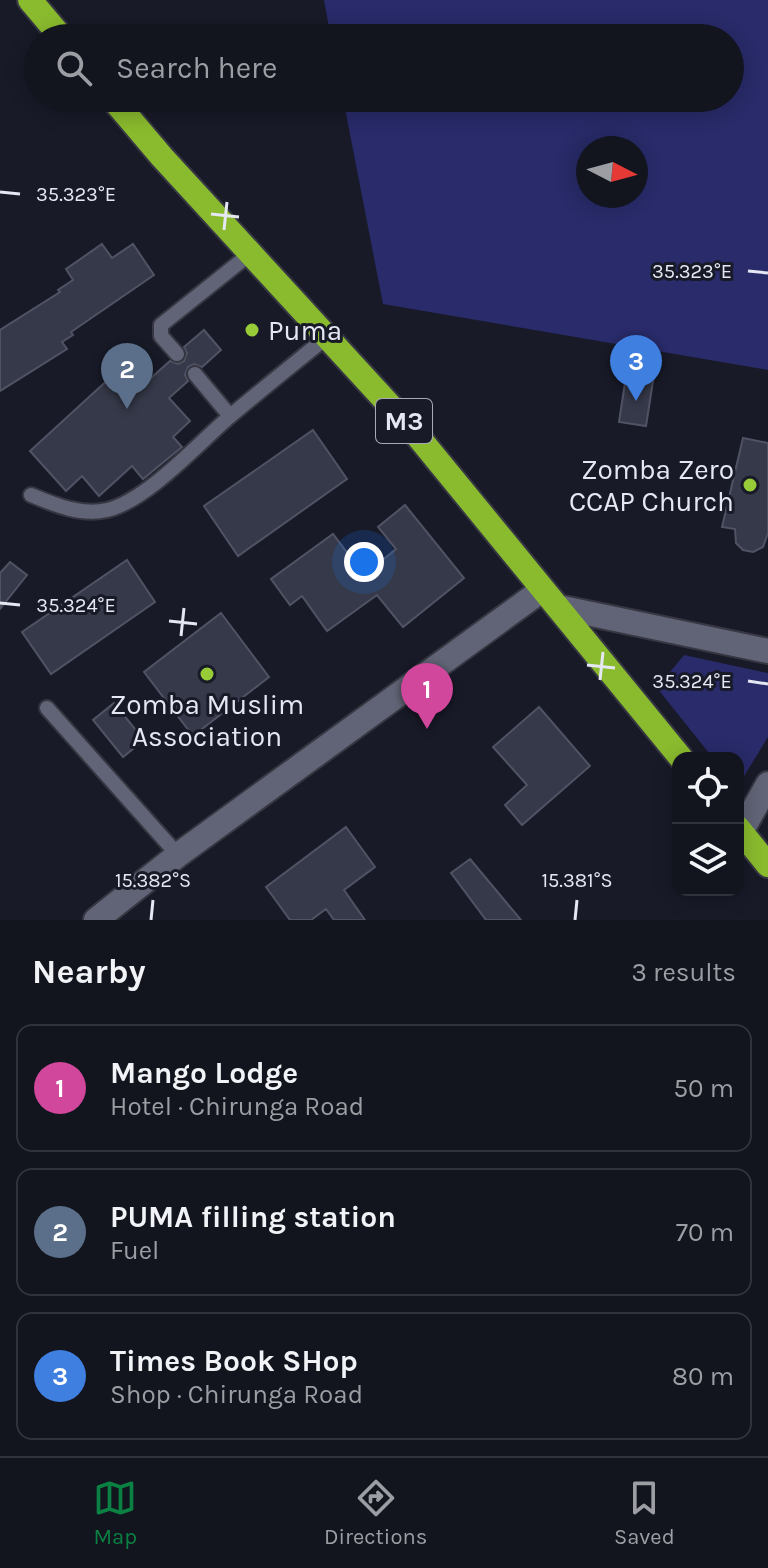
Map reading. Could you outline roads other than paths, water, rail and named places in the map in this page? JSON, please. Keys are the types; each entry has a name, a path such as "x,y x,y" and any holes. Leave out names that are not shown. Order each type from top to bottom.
{"highway":[{"path":"30,0 50,24"},
{"name":"M3","path":"124,112 416,434 676,752"},
{"path":"744,835 768,865"}],"street":[{"path":"96,920 178,855 550,598 768,651"},
{"path":"744,824 768,784"}],"lane":[{"path":"177,354 161,336 161,325 251,253"},
{"path":"31,495 88,513 110,510 130,500 167,473 230,416 328,336"},
{"path":"195,374 230,416"},
{"path":"47,708 178,855"}],"place":[{"name":"Puma","path":"252,330"},
{"name":"Times Book SHop","path":"636,401"},
{"name":"PUMA filling station","path":"127,409"},
{"name":"Zomba Zero CCAP Church","path":"750,485"},
{"name":"Zomba Muslim Association","path":"207,674"},
{"name":"Mango Lodge","path":"427,729"}]}
